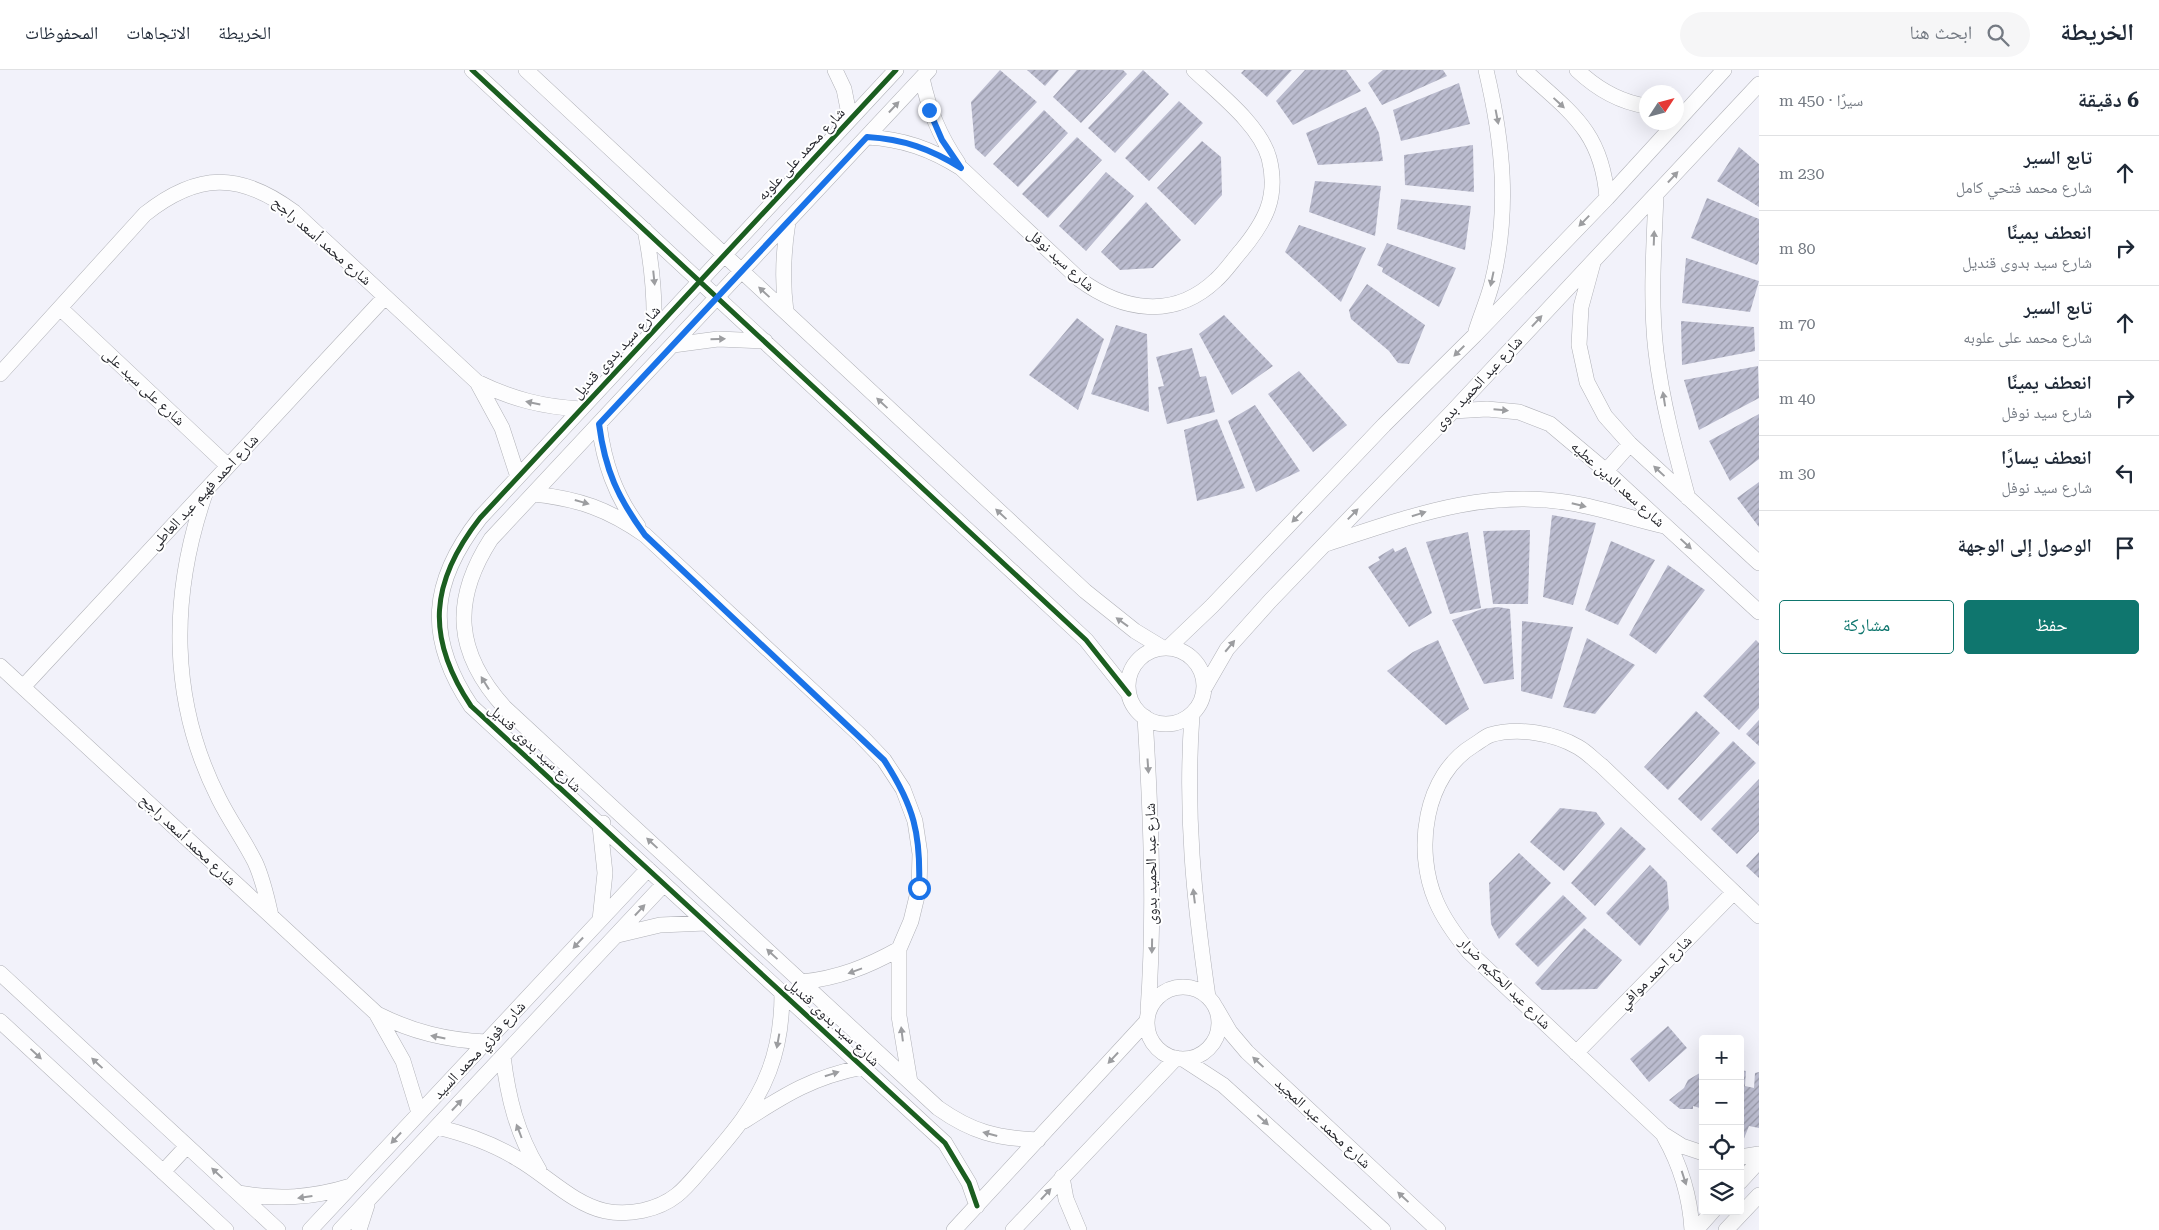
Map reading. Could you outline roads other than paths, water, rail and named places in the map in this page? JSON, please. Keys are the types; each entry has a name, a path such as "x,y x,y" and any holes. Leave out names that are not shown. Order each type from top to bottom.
{"street":[{"path":"472,70 1086,640 1129,694"},
{"path":"526,70 1084,592 1135,630 1166,648"},
{"path":"835,70 844,89 850,119"},
{"name":"شارع محمد على علوبه","path":"724,255 896,70"},
{"name":"شارع سيد نوفل","path":"867,137 892,138 917,144 940,154 961,168 1079,279 1099,294 1123,304 1148,308 1173,304 1196,295 1216,280 1260,227 1270,205 1273,181 1269,157 1258,136 1194,70"},
{"path":"1475,335 1492,283 1501,229 1503,175 1498,120 1486,70"},
{"path":"1524,70 1585,128 1600,157 1605,173 1607,198"},
{"path":"1577,70 1588,81 1612,95 1639,104"},
{"path":"1684,108 1724,70"},
{"path":"742,271 925,74"},
{"name":"شارع سيد نوفل","path":"925,74 929,110 942,140 961,168"},
{"name":"شارع عبد الحميد بدوى","path":"1204,687 1227,649 1759,84"},
{"path":"1166,648 1212,606 1384,425 1475,335 1607,198 1665,130"},
{"name":"شارع محمد أسعد راجح","path":"0,374 145,214 167,197 192,186 219,182 246,186 272,196 294,212 477,382 502,394 528,402 554,407 582,408"},
{"path":"1656,195 1653,276 1656,352 1668,426 1688,498"},
{"path":"786,312 782,282 783,252 788,222"},
{"path":"645,230 652,263 655,296 654,330"},
{"name":"شارع سيد بدوى قنديل","path":"724,255 480,518 461,542 449,564 442,588 439,613 441,638 447,662 457,685 472,706 945,1144 969,1183 977,1206"},
{"path":"1593,260 1581,308 1579,345 1587,382 1604,416 1630,444 1759,563"},
{"name":"شارع سيد بدوى قنديل","path":"742,271 491,539 477,561 467,586 464,612 466,639 474,664 487,688 505,708 938,1108 961,1124 987,1134 1012,1139 1038,1140"},
{"name":"شارع احمد فهيم عبد العاطى","path":"23,687 385,297"},
{"name":"شارع على سيد على","path":"60,308 228,466"},
{"path":"673,345 718,339 765,342"},
{"name":"شارع محمد أسعد راجح","path":"477,382 502,428 518,477"},
{"name":"شارع سعد الدين عطيه","path":"1453,411 1487,409 1519,412 1550,424 1606,471 1759,612"},
{"path":"599,424 603,455 612,484 627,511 645,535"},
{"path":"1606,471 1630,444"},
{"path":"207,488 192,532 183,576 179,622 181,668 188,713 201,757 219,799 255,863 265,889 271,916"},
{"path":"534,494 564,497 593,505 620,518 645,535 861,736 884,760 903,789 915,820 920,854 919,888 911,921 898,949 899,1016 910,1082"},
{"path":"1323,546 1424,512 1473,501 1523,498 1572,503 1667,527"},
{"path":"1166,648 1180,650 1194,660 1203,676 1204,687 1201,702 1192,715 1181,721 1169,724 1156,723 1145,717 1132,703 1128,683 1136,663 1153,650 1166,648"},
{"name":"شارع محمد أسعد راجح","path":"0,666 376,1013 402,1026 429,1035 457,1040 486,1042"},
{"path":"1013,1230 1062,1177 1179,1059 1194,1057 1205,1052 1213,1043 1218,1032 1219,1020 1212,1002 1193,883 1189,827 1188,770 1192,715"},
{"name":"شارع عبد الحميد بدوى","path":"1145,717 1153,892 1152,951 1147,1017"},
{"name":"شارع عبد الحكيم ضرار","path":"1699,1152 1682,1146 1663,1134 1469,952 1450,928 1436,900 1428,870 1425,840 1430,809 1441,778 1462,752 1490,735 1520,731 1550,735 1578,747 1602,766 1759,916"},
{"path":"600,920 605,873 600,826 615,808"},
{"name":"شارع فوزي محمد السيد","path":"310,1230 648,869"},
{"name":"شارع فوزي محمد السيد","path":"340,1230 664,884"},
{"name":"شارع احمد موافي","path":"1576,1052 1734,892"},
{"path":"616,935 660,925 706,923"},
{"path":"802,982 828,979 853,972 876,962 898,949"},
{"path":"0,973 278,1230"},
{"path":"954,1230 1038,1140 1147,1017 1154,1000 1163,992 1174,987 1192,988 1212,1002"},
{"path":"743,1122 769,1072 777,1046 782,1020 782,993"},
{"name":"شارع محمد عبد المجيد","path":"1212,1002 1230,1032 1247,1052 1438,1230"},
{"name":"شارع محمد أسعد راجح","path":"376,1013 403,1061 419,1113"},
{"path":"1147,1017 1148,1035 1155,1046 1164,1054 1179,1059 1230,1090 1383,1230"},
{"path":"0,1021 226,1230"},
{"path":"503,1056 514,1118 525,1148 542,1174"},
{"path":"437,1127 466,1134 492,1145 542,1174 581,1202 605,1211 630,1213 654,1208 677,1195 743,1122 787,1093 811,1081 863,1067"},
{"path":"945,1144 953,1139 961,1124"},
{"name":"شارع عبد الحكيم ضرار","path":"1663,1134 1676,1157 1685,1182 1694,1230"},
{"path":"163,1172 187,1146"},
{"path":"1744,1156 1759,1154"},
{"path":"1744,1178 1759,1161"},
{"path":"1062,1177 1066,1199 1079,1230"},
{"path":"238,1193 267,1198 296,1198 324,1194 352,1185"},
{"path":"1726,1230 1759,1195"},
{"path":"359,1230 368,1200"},
{"path":"1694,1230 1709,1215"}]}
